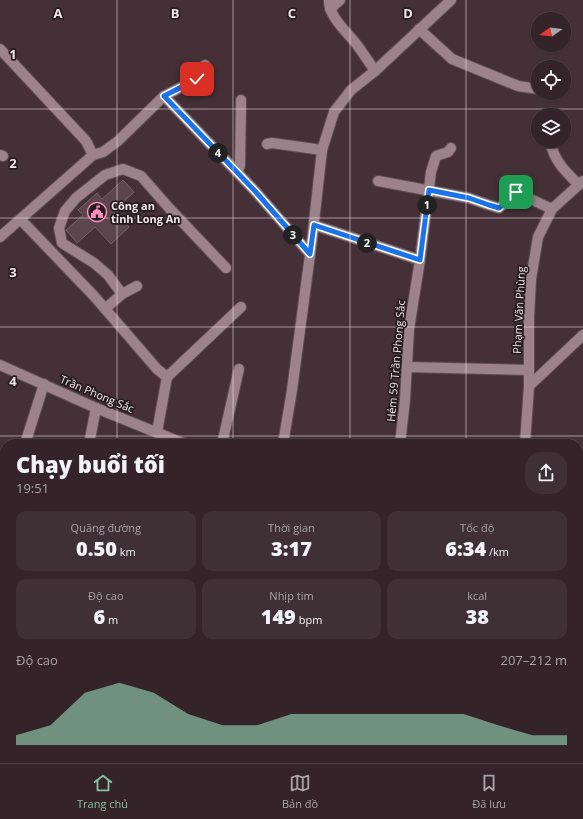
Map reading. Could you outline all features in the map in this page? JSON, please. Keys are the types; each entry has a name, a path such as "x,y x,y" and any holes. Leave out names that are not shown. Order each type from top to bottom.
{"street":[{"path":"340,0 330,5 339,23 356,43 375,71"},
{"path":"284,439 292,390 314,225 322,150 334,112 352,90 375,71 451,0"},
{"path":"419,29 452,59 518,86 531,88"},
{"path":"0,48 86,141 93,155"},
{"path":"0,237 93,155 103,152 118,141 164,96 197,79 206,65"},
{"path":"164,96 255,191 310,254"},
{"path":"236,172 240,166 241,100"},
{"path":"267,144 272,143 322,150"},
{"name":"Hẻm 59 Trần Phong Sắc","path":"400,439 409,329 429,190 436,156 448,152 451,148"},
{"path":"552,148 559,165 581,183"},
{"path":"122,294 108,275 94,263 62,242 59,228 65,211 76,198 105,175 123,169 140,176 226,268"},
{"path":"378,181 469,198 499,208 506,204 509,196 516,192 552,209"},
{"name":"Phạm Văn Phùng","path":"525,439 529,386 529,317 531,279 538,237 552,209 581,183"},
{"path":"21,220 105,309 157,369 167,377"},
{"path":"314,225 420,260"},
{"path":"105,309 122,294 137,286"},
{"path":"157,432 167,377 241,307"},
{"path":"529,386 583,335"},
{"name":"Trần Phong Sắc","path":"0,365 96,408 173,439"},
{"path":"407,367 529,370"},
{"path":"223,439 239,369"},
{"path":"27,439 44,384"},
{"path":"90,439 96,408"}],"building":[{"name":"Công an tỉnh Long An","path":"123,180 134,192 115,210 129,227 111,244 95,227 77,243 66,230 83,215 78,210 97,193 102,199"}],"place":[{"name":"Công an tỉnh Long An","path":"97,212"}],"route":[{"path":"197,79 164,96 255,191 310,254 314,225 420,260 429,190 469,198 499,208 506,204 509,196 516,192"}]}
